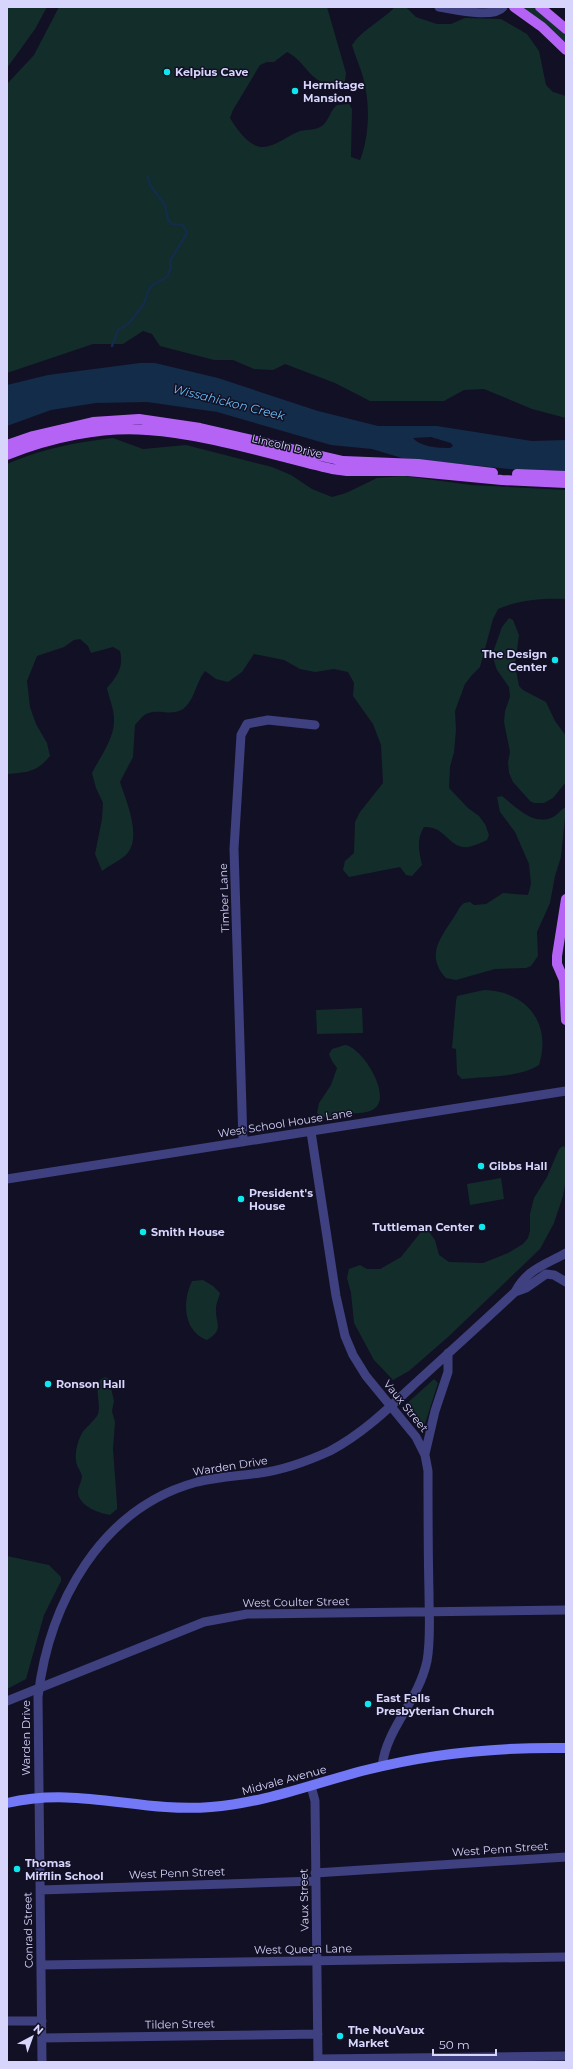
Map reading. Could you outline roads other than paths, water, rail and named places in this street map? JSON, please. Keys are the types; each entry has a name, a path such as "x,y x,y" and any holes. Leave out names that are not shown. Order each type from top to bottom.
{"main road":[{"path":"514,7 542,27 566,50"},
{"path":"540,7 566,29"},
{"name":"Lincoln Drive","path":"7,445 33,436 86,424 108,420 139,419 192,426 343,461 418,464 500,473 566,476"},
{"name":"Lincoln Drive","path":"7,456 38,445 88,433 113,430 147,430 193,436 332,470 408,471 502,480 566,483"},
{"path":"566,899 557,964 565,978 566,1020"}],"street":[{"path":"439,7 487,13 496,12 503,7"},
{"name":"Timber Lane","path":"243,1142 234,842 241,734 247,724 260,721 315,725"},
{"name":"West School House Lane","path":"7,1179 566,1091"},
{"name":"Vaux Street","path":"311,1132 342,1326 349,1345 359,1364 374,1386 416,1437 425,1456 428,1471 429,1642 423,1674 412,1701 389,1738 384,1752 382,1766"},
{"name":"Warden Drive","path":"38,1797 39,1688 50,1637 67,1596 96,1548 126,1518 160,1496 185,1486 209,1479 276,1470 318,1456 354,1437 515,1292 521,1281 532,1271 566,1253"},
{"name":"Warden Drive","path":"515,1292 526,1288 546,1274 554,1275 566,1282"},
{"path":"425,1456 435,1411 448,1371 448,1353"},
{"name":"West Coulter Street","path":"7,1701 216,1619 247,1614 429,1613 566,1610"},
{"name":"Midvale Avenue","path":"7,1803 38,1797 75,1796 138,1805 190,1808 248,1802 382,1766 444,1754 490,1750 566,1748"},
{"name":"Vaux Street","path":"311,1786 315,1802 318,2060"},
{"name":"Conrad Street","path":"38,1797 42,2062"},
{"name":"West Penn Street","path":"40,1890 315,1877 566,1857"},
{"name":"West Queen Lane","path":"41,1965 566,1957"},
{"path":"7,2021 42,2021"},
{"name":"Tilden Street","path":"42,2038 318,2034"},
{"path":"318,2060 566,2056"}],"water":[{"name":"Wissahickon Creek","path":"140,363 155,363 218,378 318,411 378,426 437,426 532,441 566,440 566,471 509,469 402,458 372,449 331,445 217,412 147,402 96,403 51,410 7,426 7,385 48,375","holes":["431,437 451,443 453,446 450,448 435,447 420,443 413,438"]}],"waterway":[{"path":"112,346 118,330 129,323 144,304 148,291 154,284 167,277 171,268 170,261 187,233 183,225 172,224 168,220 165,205 150,185 148,176"}],"place":[{"name":"Kelpius Cave","path":"167,72"},
{"name":"Hermitage Mansion","path":"295,91"},
{"name":"The Design Center","path":"555,660"},
{"name":"Gibbs Hall","path":"481,1166"},
{"name":"President's House","path":"241,1199"},
{"name":"Tuttleman Center","path":"482,1227"},
{"name":"Smith House","path":"143,1232"},
{"name":"Ronson Hall","path":"48,1384"},
{"name":"East Falls Presbyterian Church","path":"368,1704"},
{"name":"Thomas Mifflin School","path":"17,1869"},
{"name":"The NouVaux Market","path":"340,2036"}]}
